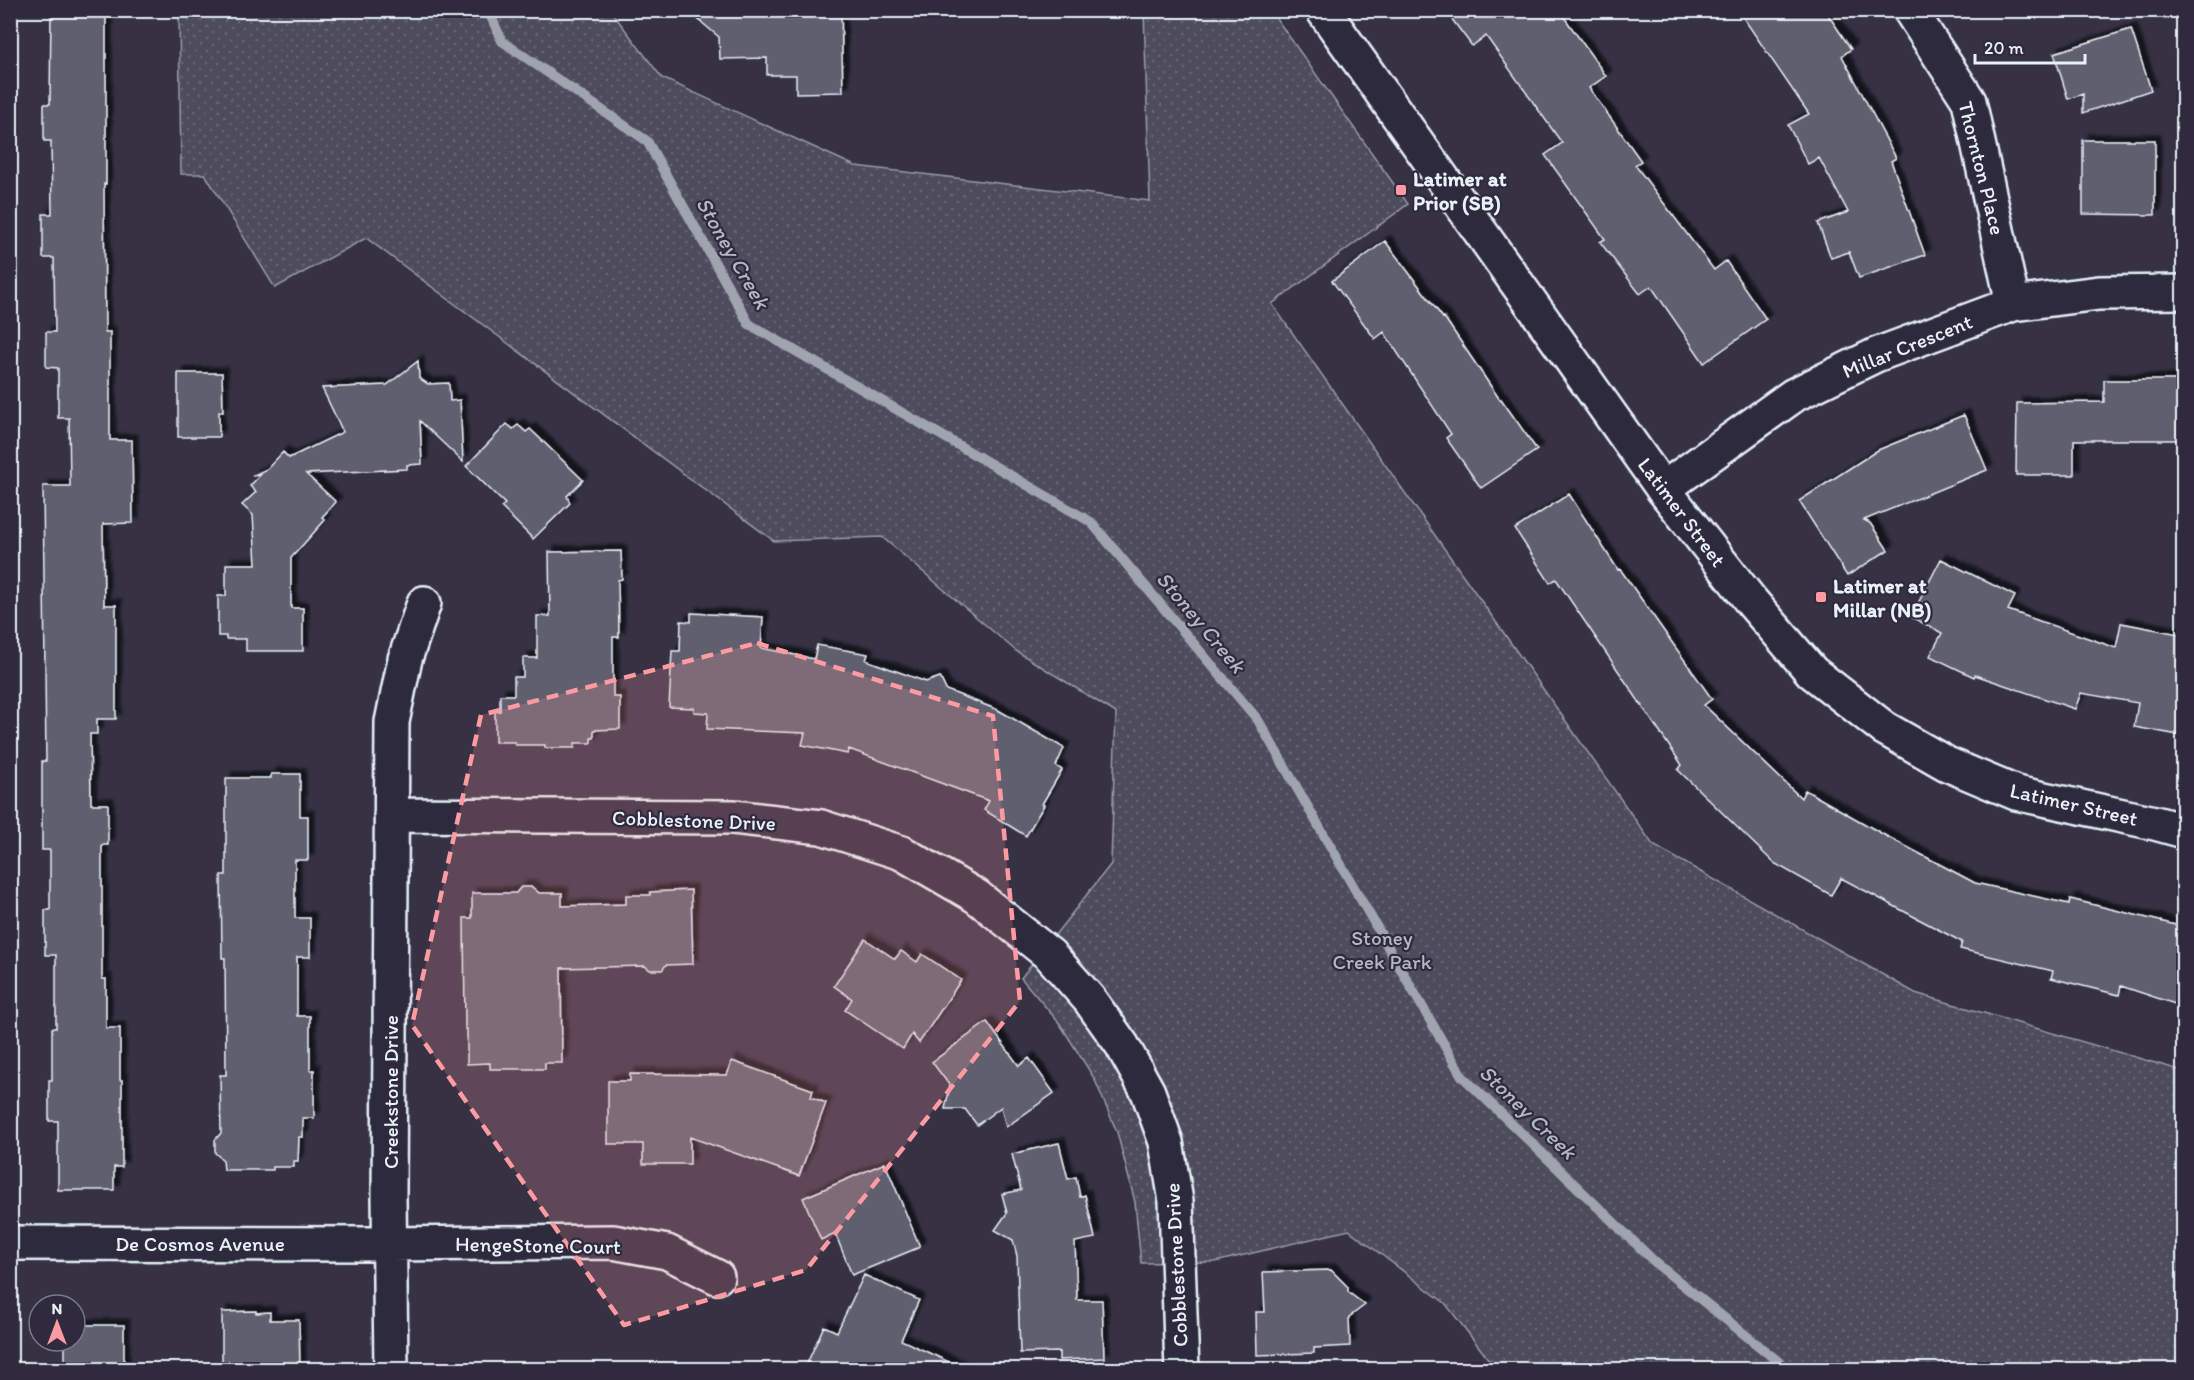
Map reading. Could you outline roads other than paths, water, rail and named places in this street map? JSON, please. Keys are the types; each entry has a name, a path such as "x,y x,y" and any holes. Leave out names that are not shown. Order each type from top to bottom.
{"street":[{"name":"Latimer Street","path":"1323,10 1663,489 1751,601 1812,672 1884,728 1947,764 2016,793 2184,831"},
{"name":"Thornton Place","path":"1910,10 1969,101 2013,304"},
{"name":"Millar Crescent","path":"1663,489 1794,395 1876,355 2013,304 2099,293 2184,292"},
{"name":"Creekstone Drive","path":"391,1370 389,1244 392,722 405,659 424,603"},
{"name":"Cobblestone Drive","path":"391,815 733,817 820,827 902,853 976,896 1050,955 1089,999 1122,1045 1148,1092 1166,1142 1176,1201 1182,1370"},
{"name":"HengeStone Court","path":"389,1244 613,1242 667,1252 717,1277"},
{"name":"De Cosmos Avenue","path":"10,1243 389,1244"}],"waterway":[{"name":"Stoney Creek","path":"488,10 502,41 647,141 749,324 1091,522 1258,720 1462,1076 1657,1264 1789,1370"}],"place":[{"name":"Latimer at Prior (SB)","path":"1401,190"},
{"name":"Latimer at Millar (NB)","path":"1821,597"}],"park label":[{"name":"Stoney Creek Park","path":"1382,949"}]}
